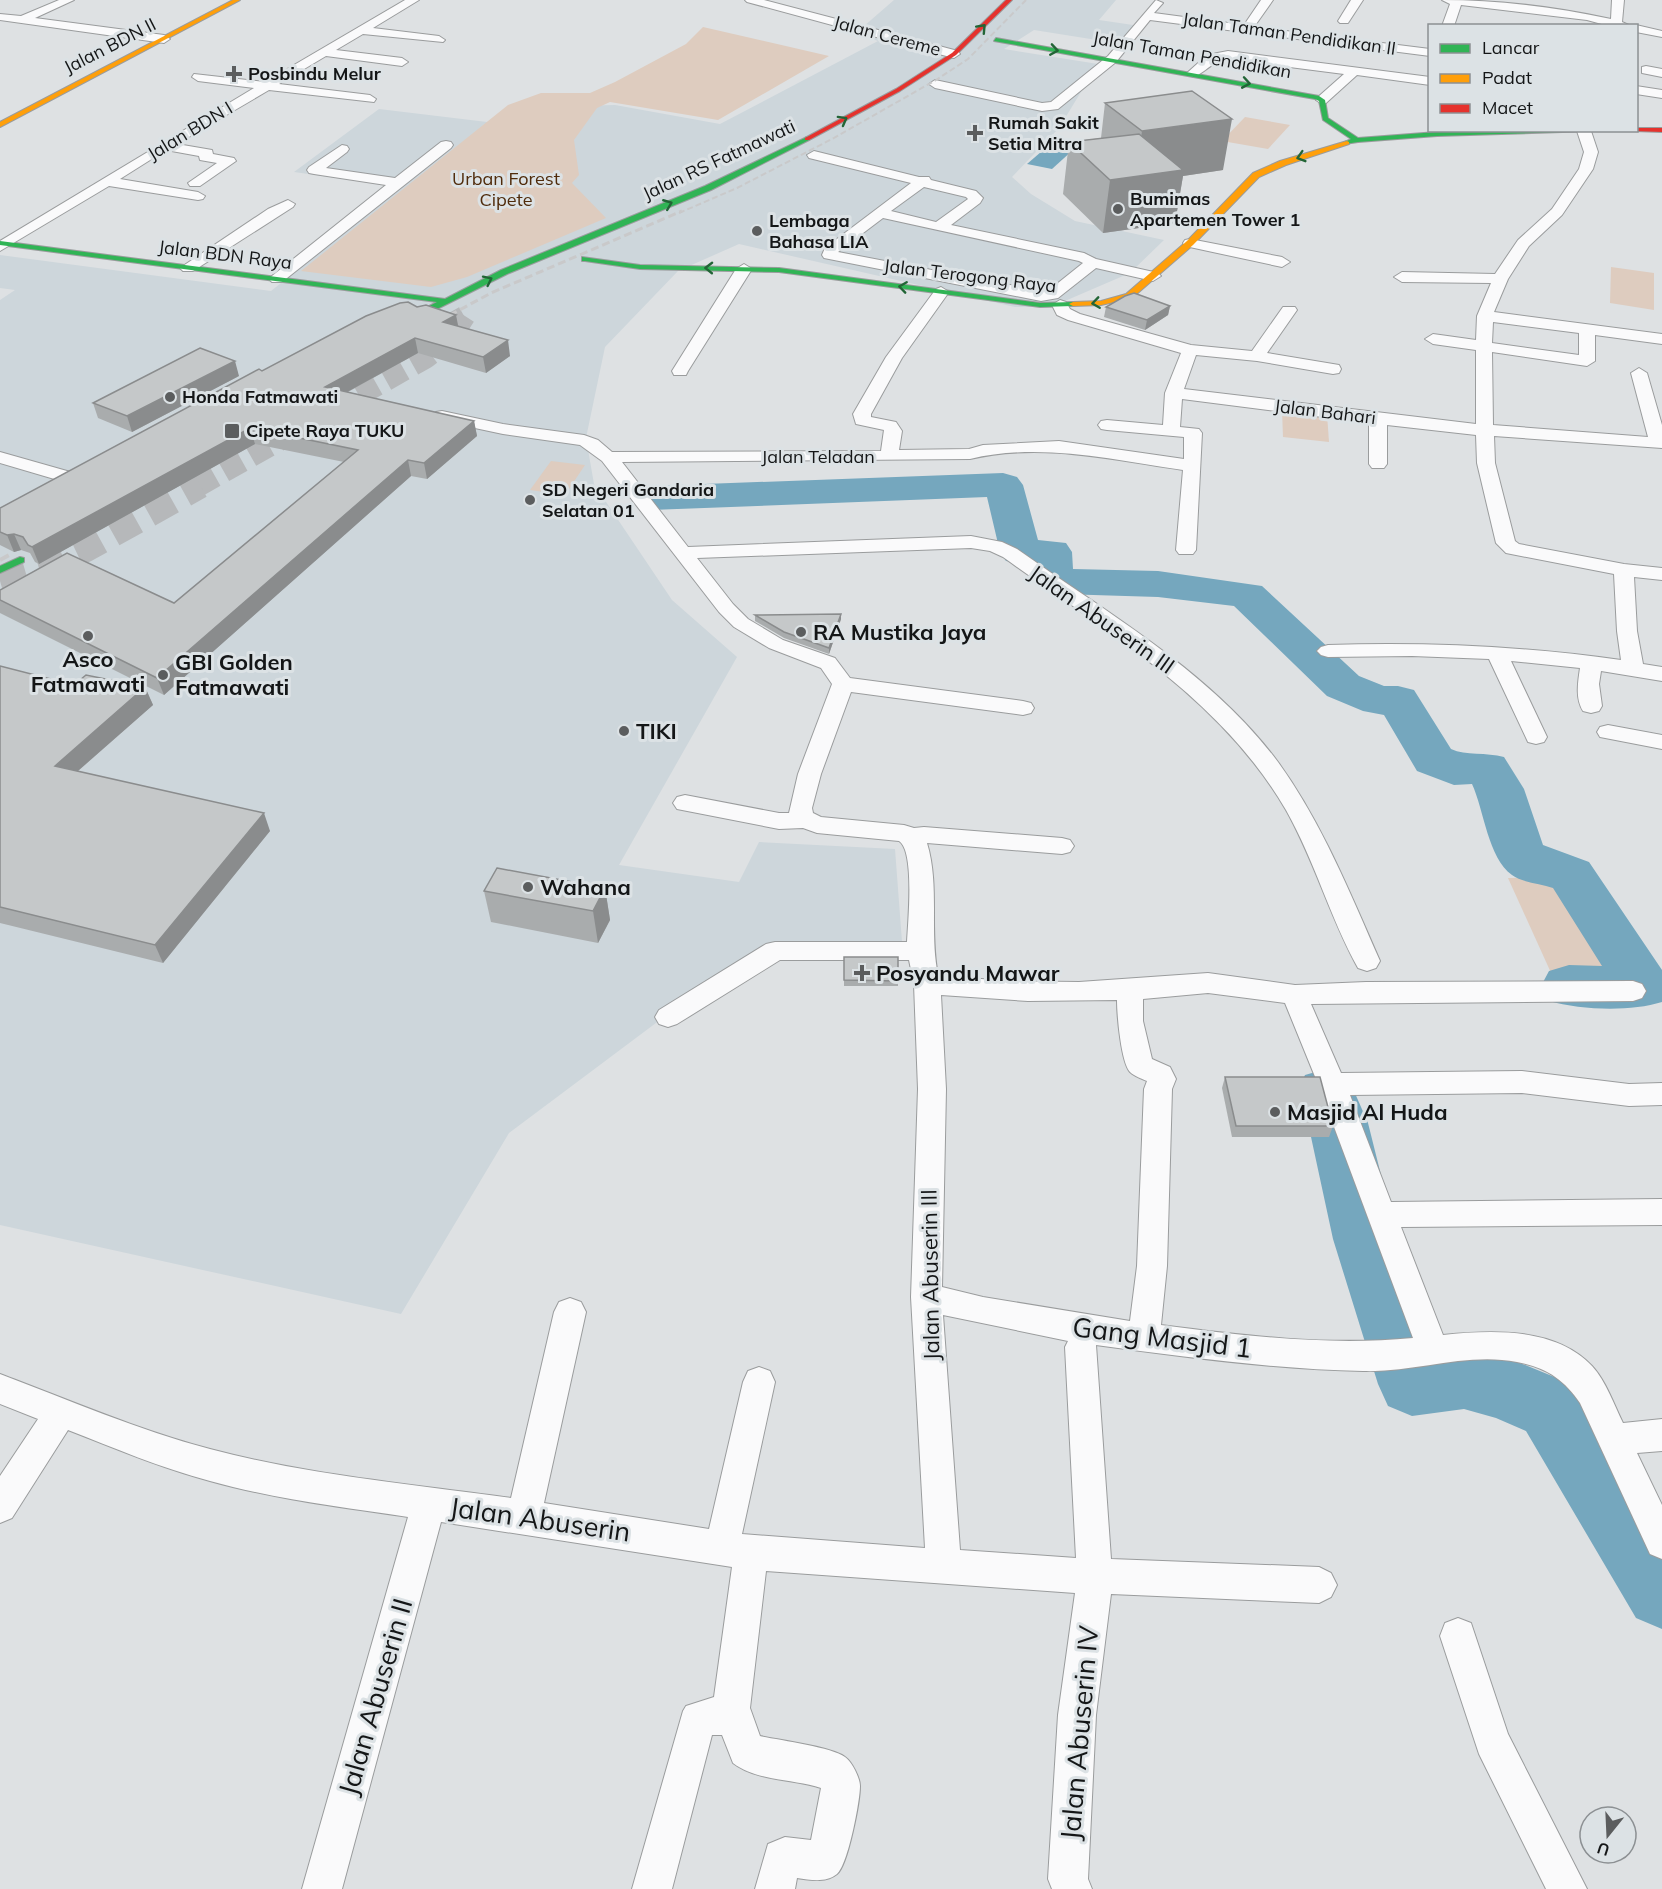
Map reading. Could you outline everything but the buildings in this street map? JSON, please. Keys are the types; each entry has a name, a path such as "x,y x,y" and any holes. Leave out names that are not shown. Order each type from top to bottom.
{"street":[{"path":"0,31 68,0"},
{"name":"Jalan BDN II","path":"0,125 237,0"},
{"name":"Jalan BDN I","path":"2,245 164,146 413,0"},
{"name":"Jalan Cereme","path":"751,0 954,54"},
{"name":"Jalan Taman Pendidikan II","path":"931,87 1049,108 1112,59 1160,0"},
{"path":"1247,29 1267,0"},
{"path":"1344,21 1358,0"},
{"path":"1448,24 1452,1 1621,24 1618,0"},
{"name":"Jalan RS Fatmawati","path":"421,314 504,272 708,188 779,155 898,90 954,54 1010,7"},
{"path":"1555,24 1560,14"},
{"name":"Jalan Taman Pendidikan II","path":"1148,16 1428,53"},
{"path":"0,17 164,39"},
{"name":"Jalan Taman Pendidikan","path":"1010,26 992,44 1112,59 1283,89 1322,100"},
{"path":"1638,28 1662,34"},
{"path":"360,30 439,40"},
{"path":"323,52 402,62"},
{"path":"1192,73 1211,58 1224,55 1428,81"},
{"path":"1646,70 1662,73"},
{"path":"1353,72 1322,100 1324,119 1357,140"},
{"path":"931,87 951,75"},
{"path":"198,77 370,99"},
{"path":"1638,90 1662,94"},
{"path":"1638,130 1662,130"},
{"name":"Jalan Terogong Raya","path":"613,247 580,261 640,267 779,270 1013,302 1060,305 1101,303 1129,296 1190,243 1256,175 1282,163 1357,140 1437,134 1535,132"},
{"path":"1584,132 1591,152 1586,169 1557,212 1523,243 1500,279 1485,316 1483,388 1486,463 1506,543 1522,552 1624,570 1662,574"},
{"name":"Jalan RS Fatmawati","path":"807,159 835,143"},
{"path":"276,279 446,144"},
{"path":"107,181 196,190 229,161 205,157 207,153 164,146"},
{"path":"342,149 314,170 398,183"},
{"path":"807,159 971,194 976,198 939,227"},
{"path":"920,183 830,251 829,255 1041,296 1052,294 1090,265"},
{"path":"188,268 288,204"},
{"path":"880,213 1084,258 1090,265 1150,278"},
{"path":"1190,243 1282,262"},
{"name":"Jalan BDN Raya","path":"2,245 276,279 440,304"},
{"path":"680,371 744,269"},
{"path":"1402,276 1500,279"},
{"name":"Jalan Teladan","path":"608,457 889,456 892,431 890,426 866,422 862,420 862,414 894,357 941,292"},
{"path":"399,310 440,304"},
{"path":"1060,305 1063,312 1074,317 1190,350 1257,356 1333,369"},
{"path":"1257,356 1289,310"},
{"path":"1485,316 1662,339"},
{"path":"1432,339 1588,361 1587,329"},
{"path":"1171,431 1174,393 1190,350"},
{"path":"1639,373 1660,443"},
{"name":"Jalan Bahari","path":"1174,393 1378,419 1660,443"},
{"path":"425,412 481,425 584,440 592,444 608,457 726,608 741,623 776,644 828,663 843,684 1023,708"},
{"path":"1378,419 1378,464"},
{"path":"1107,424 1194,433 1186,550"},
{"path":"889,456 970,454 983,450 1059,446 1130,450 1192,466"},
{"path":"0,457 72,475"},
{"path":"48,488 72,475"},
{"name":"Jalan Abuserin III","path":"683,553 972,542 995,546 1010,553 1110,621 1180,673 1212,701 1243,734 1296,807 1323,861 1367,961"},
{"path":"0,570 20,560"},
{"path":"1624,570 1627,631 1633,669"},
{"path":"1328,651 1420,650 1497,653 1592,663 1662,674"},
{"path":"1497,653 1536,737"},
{"path":"1591,706 1588,684 1592,663"},
{"path":"806,820 799,811 843,684"},
{"path":"1608,732 1662,742"},
{"path":"685,803 779,821 806,820 817,825 904,833 911,837 924,835 1062,846"},
{"name":"Jalan Abuserin III","path":"911,837 915,842 921,863 920,951 927,984 932,1089 926,1297 944,1567"},
{"path":"668,1017 775,951 920,951"},
{"path":"927,984 988,991 1039,993 1130,990 1208,983 1287,994 1633,991"},
{"path":"1130,990 1129,1015 1140,1065 1162,1078 1158,1089 1152,1266 1144,1336"},
{"path":"1287,994 1304,1021 1332,1084 1382,1215 1418,1313 1420,1352"},
{"path":"1332,1084 1522,1082 1629,1095 1662,1094"},
{"path":"1382,1215 1662,1212"},
{"name":"Gang Masjid 1","path":"926,1297 983,1311 1082,1329 1234,1349 1366,1358 1482,1345 1516,1347 1544,1354 1581,1377 1662,1542"},
{"path":"524,1516 570,1312"},
{"name":"Jalan Abuserin IV","path":"1072,1889 1068,1879 1077,1714 1095,1576 1081,1347"},
{"path":"730,1717 737,1551 759,1382"},
{"name":"Jalan Abuserin","path":"0,1389 152,1447 208,1465 276,1481 524,1516 737,1551 1095,1576 1116,1575 1319,1585"},
{"path":"0,1506 60,1413"},
{"path":"1613,1440 1662,1435"},
{"name":"Jalan Abuserin II","path":"322,1889 421,1536 427,1504"},
{"path":"1458,1636 1492,1741 1567,1889"},
{"path":"652,1889 696,1724 704,1717 730,1717 737,1722 746,1750 750,1753 832,1771 838,1776 841,1784 828,1854 822,1861 814,1862 782,1858 775,1889"}],"shaded area":[{"path":"894,0 1116,0 1099,20 1140,26 1122,44 1034,30 1004,49 1098,64 1059,128 1012,177 1031,194 1075,221 1164,240 1130,273 1051,307 1015,307 739,244 678,271 605,347 586,438 594,484 672,600 737,657 619,865 739,882 759,842 895,849 903,955 777,954 680,1005 509,1133 401,1314 0,1225 0,300 15,290 0,288 0,255 271,291 401,187 294,172 379,109 520,126 571,106 615,105 720,124 878,41 856,33"}],"green space":[{"name":"Urban Forest Cipete","path":"703,27 829,56 718,120 610,102 597,108 574,140 579,175 572,183 606,218 467,277 431,287 301,271 508,105 541,93 590,93 686,44"},
{"path":"1245,117 1290,125 1268,149 1222,141"},
{"path":"1611,267 1654,273 1654,310 1610,303"},
{"path":"1282,410 1327,414 1329,442 1283,437"},
{"path":"551,461 585,465 565,495 530,490"},
{"path":"1561,877 1608,975 1552,975 1508,878"}],"water":[{"path":"1049,145 1074,149 1052,169 1027,164"}],"waterway":[{"path":"651,498 1003,485 1021,552 1051,552 1051,571 1061,581 1158,584 1247,595 1343,686 1379,701 1398,700 1434,760 1454,769 1487,768 1499,789 1513,833 1524,857 1531,863 1554,867 1571,875 1644,987 1569,986"},
{"path":"1326,1092 1338,1123 1365,1239 1412,1384 1464,1378 1503,1388 1550,1408 1662,1592"}],"tunnel":[{"path":"197,487 426,358 449,341 465,316"},
{"path":"419,342 465,316"},
{"path":"0,581 45,568 87,548 200,485"}],"railway":[{"path":"679,213 737,188 832,139 936,80 968,59 1026,0"},
{"path":"439,321 491,293 682,211"},
{"path":"0,560 9,555"}],"traffic: fast":[{"path":"996,40 1317,97 1322,100 1325,119 1357,140"},
{"path":"1347,143 1357,140 1437,134 1528,132"},
{"path":"421,314 504,272 708,188 807,139"},
{"path":"0,243 445,301"},
{"path":"585,259 640,267 779,270 1040,305 1073,304"},
{"path":"0,570 20,560"}],"traffic: slow":[{"path":"0,125 237,0"},
{"path":"1073,304 1101,303 1129,296 1190,243 1256,175 1283,163 1347,143"}],"traffic: jam":[{"path":"807,139 898,90 954,54 1009,0"},
{"path":"1638,130 1662,130"}],"place":[{"name":"Posbindu Melur","path":"234,74"},
{"name":"Rumah Sakit Setia Mitra","path":"975,133"},
{"name":"Bumimas Apartemen Tower 1","path":"1118,209"},
{"name":"Lembaga Bahasa LIA","path":"757,231"},
{"name":"Honda Fatmawati","path":"170,397"},
{"name":"Cipete Raya TUKU","path":"232,431"},
{"name":"SD Negeri Gandaria Selatan 01","path":"530,500"},
{"name":"RA Mustika Jaya","path":"801,632"},
{"name":"Asco Fatmawati","path":"88,636"},
{"name":"GBI Golden Fatmawati","path":"163,675"},
{"name":"TIKI","path":"624,731"},
{"name":"Wahana","path":"528,887"},
{"name":"Posyandu Mawar","path":"862,973"},
{"name":"Masjid Al Huda","path":"1275,1112"}]}
